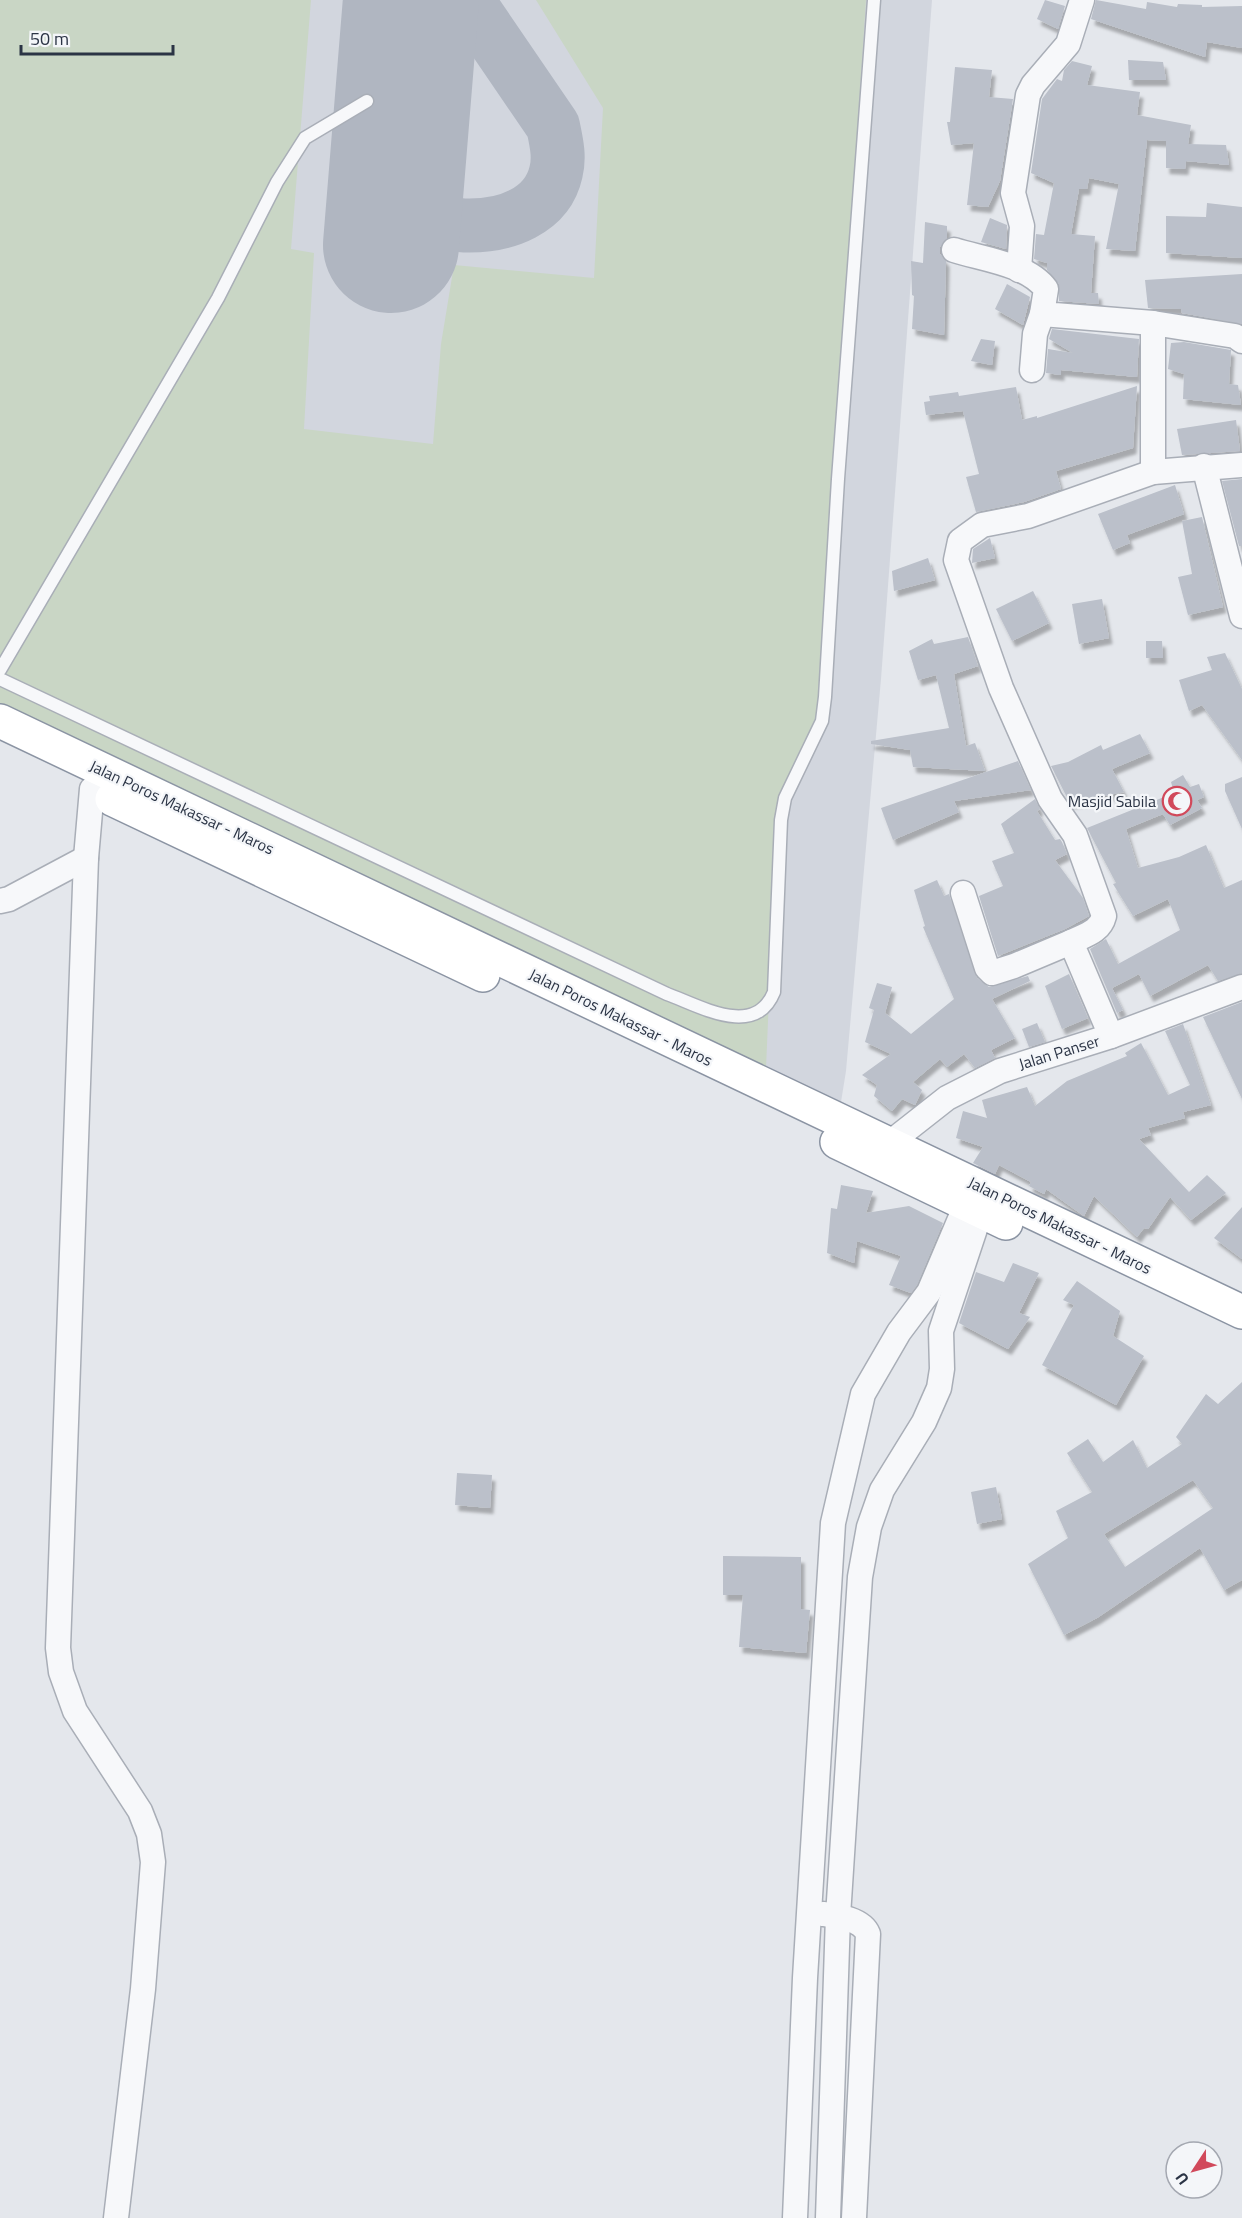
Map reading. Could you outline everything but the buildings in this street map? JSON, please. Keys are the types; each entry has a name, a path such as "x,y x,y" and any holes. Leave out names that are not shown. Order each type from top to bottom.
{"highway":[{"name":"Jalan Poros Makassar - Maros","path":"0,721 221,839 974,1208 1242,1332"},
{"name":"Jalan Poros Makassar - Maros","path":"0,745 92,789 221,839 729,1068 891,1142 1242,1312"}],"street":[{"path":"1019,270 1022,226 1013,193 1028,95 1033,85 1068,44 1082,0"},
{"path":"954,250 1019,270 1041,282 1046,289 1042,314 1035,334 1032,370"},
{"path":"1042,314 1153,323 1235,336 1242,341"},
{"path":"1153,323 1153,472"},
{"path":"963,893 987,968 992,973 1014,966 1096,930 1102,924 1104,915 1075,835 1050,799 1001,688 956,560 956,550 960,541 982,525 1028,516 1153,472 1204,466 1242,465"},
{"path":"1204,466 1242,616"},
{"path":"92,789 86,858 58,1648 61,1672 75,1711 140,1811 149,1834 153,1862 143,1989 116,2218"},
{"path":"0,901 9,899 86,858"},
{"path":"1071,942 1111,1036"},
{"name":"Jalan Panser","path":"891,1142 968,1085 1000,1071 1111,1036 1242,987"},
{"path":"795,2218 833,1523 863,1394 885,1355 928,1292 974,1208"},
{"path":"828,2218 838,1916 859,1589 869,1527 882,1490 924,1422 939,1388 941,1331 974,1208"},
{"path":"810,1913 838,1916 863,1926 868,1934 854,2218"},
{"path":"798,2142 831,2145"}],"lane":[{"path":"0,679 667,994 721,1014 743,1018 757,1014 768,1006 774,992 781,820 785,798 822,721 825,697 838,479 874,0"},
{"path":"0,670 206,319 277,182 305,138 367,101"}],"shaded area":[{"path":"0,0 932,0 881,679 846,1071 841,1102 0,705"}],"green space":[{"path":"0,0 311,0 291,249 314,253 304,429 433,444 441,344 454,265 594,278 603,108 536,0 866,0 819,724 777,812 766,1068 0,703"}],"taxiway":[{"path":"409,22 386,55 367,103 360,145 360,160 364,174 380,195 404,211 433,221 464,226 495,223 523,214 544,197 556,172 558,154 553,126 467,0"}],"runway":[{"path":"391,245 411,0"}],"place":[{"name":"Masjid Sabila","path":"1177,801"}]}
